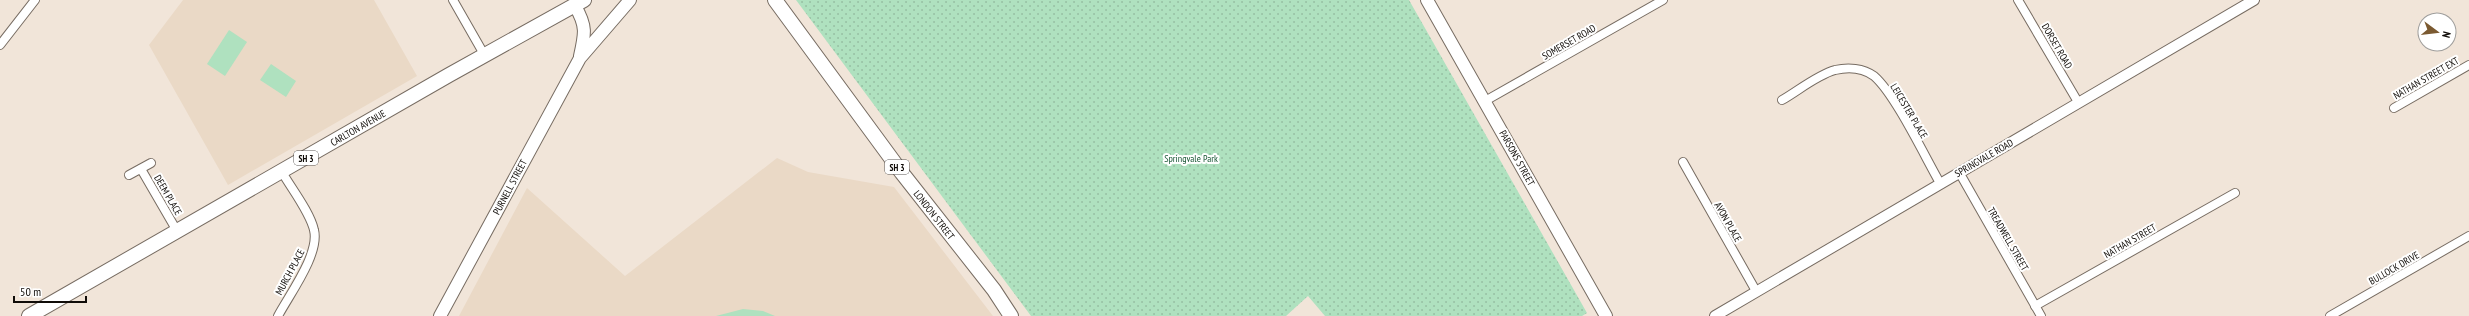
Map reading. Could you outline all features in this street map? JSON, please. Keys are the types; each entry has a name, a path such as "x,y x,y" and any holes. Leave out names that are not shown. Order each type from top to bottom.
{"highway":[{"name":"LONDON STREET","path":"765,0 786,16"},
{"name":"LONDON STREET","path":"775,0 902,173 980,272 1011,316"},
{"path":"780,0 786,16"},
{"name":"CARLTON AVENUE","path":"29,316 579,3"}],"main road":[{"name":"PURNELL STREET","path":"440,316 580,58 630,0"},
{"name":"PARSONS STREET","path":"1427,0 1606,316"},
{"name":"PURNELL STREET","path":"579,3 585,33 580,58"}],"street":[{"path":"0,45 35,0"},
{"path":"453,0 485,56"},
{"name":"SOMERSET ROAD","path":"1485,101 1663,0"},
{"name":"DORSET ROAD","path":"2018,0 2078,102"},
{"name":"SPRINGVALE ROAD","path":"1715,316 1958,172 2254,0"},
{"name":"NATHAN STREET EXT","path":"2394,108 2469,65"},
{"name":"LEICESTER PLACE","path":"1782,100 1835,70 1858,69 1866,72 1880,82 1893,101 1940,183"},
{"name":"AVON PLACE","path":"1683,162 1756,291"},
{"name":"DEEM PLACE","path":"128,175 151,163"},
{"name":"DEEM PLACE","path":"140,169 177,232"},
{"name":"MURCH PLACE","path":"278,316 311,255 315,240 312,224 282,172"},
{"name":"TREADWELL STREET","path":"1958,172 2040,316"},
{"name":"NATHAN STREET","path":"2035,306 2235,193"},
{"name":"BULLOCK DRIVE","path":"2330,316 2469,236"}],"shaded area":[{"path":"183,0 374,0 417,76 228,185 149,45"},
{"path":"777,158 808,172 894,187 993,316 459,316 527,188 625,276"}],"green space":[{"name":"Springvale Park","path":"796,0 1409,0 1587,313 1582,316 1325,316 1308,296 1286,316 1031,316"},
{"path":"229,30 247,42 225,76 207,64"},
{"path":"271,64 296,81 286,97 260,80"},
{"path":"743,309 763,311 775,316 716,316"}]}
